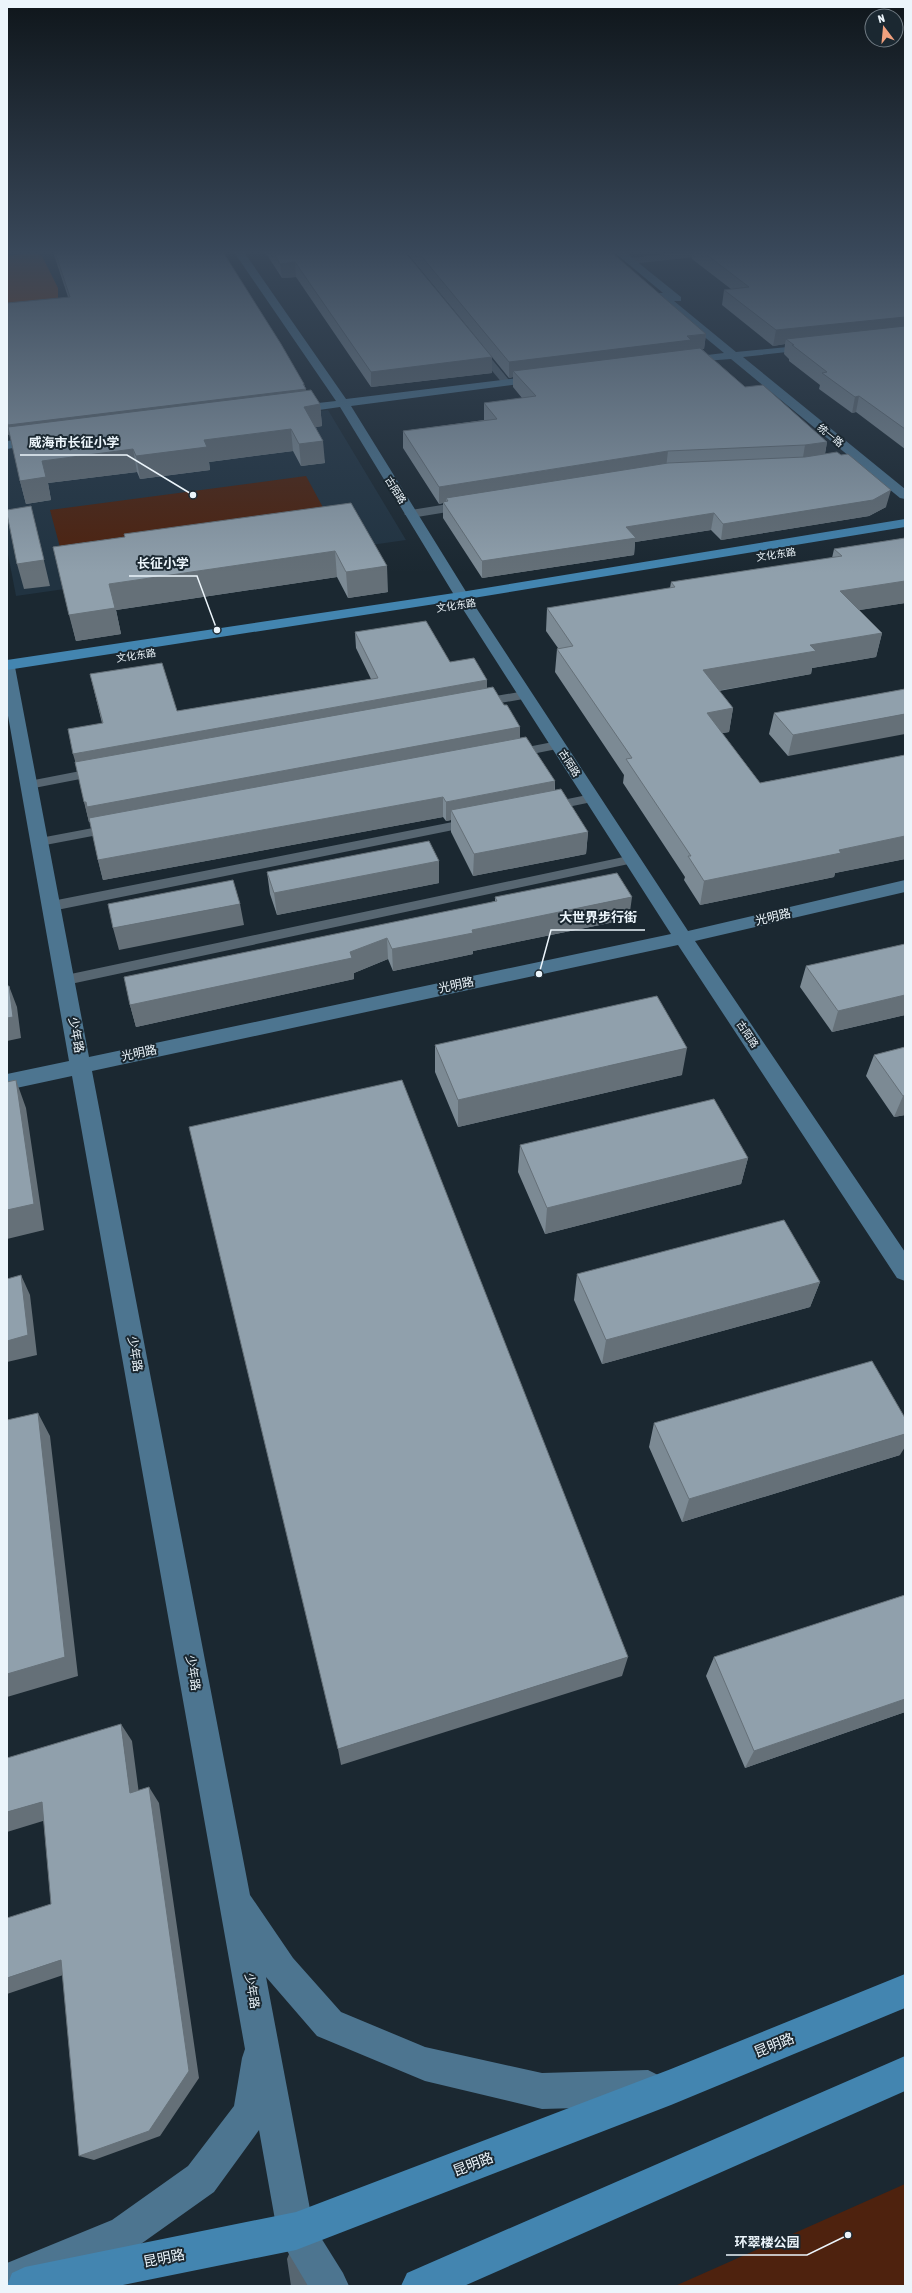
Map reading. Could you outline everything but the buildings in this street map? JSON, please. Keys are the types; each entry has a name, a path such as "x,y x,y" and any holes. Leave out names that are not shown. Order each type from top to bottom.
{"main road":[{"path":"464,599 905,522"},
{"name":"文化东路","path":"7,670 464,599 905,533"},
{"name":"昆明路","path":"26,2286 296,2231 671,2087 905,1991"},
{"path":"420,2286 905,2073"}],"street":[{"name":"古陌路","path":"313,359 343,403 525,695 905,1271"},
{"path":"668,363 700,359"},
{"name":"统一路","path":"737,359 905,495"},
{"name":"统一路","path":"753,359 887,465"},
{"path":"280,411 552,377"},
{"path":"7,445 54,439"},
{"path":"845,461 859,458"},
{"path":"411,514 488,502"},
{"name":"少年路","path":"7,670 82,1066 296,2231"},
{"name":"光明路","path":"7,1082 684,938 905,886"},
{"path":"235,1899 281,1970 329,2024 426,2064 542,2091 671,2087"},
{"path":"7,2282 125,2233 201,2179 250,2113 261,2041"},
{"path":"296,2231 330,2286"}],"lane":[{"path":"487,359 506,382"},
{"path":"463,706 525,695"},
{"path":"495,757 558,745"},
{"path":"29,785 114,769"},
{"path":"538,809 592,798"},
{"path":"52,906 483,820"},
{"path":"40,842 126,826"},
{"path":"66,980 632,859"},
{"path":"296,2231 306,2286"}],"shaded area":[{"path":"328,410 406,540 16,596 7,549 7,449"},
{"path":"306,476 333,526 65,566 50,510"},
{"path":"905,2184 905,2286 675,2286"}],"place":[{"name":"威海市长征小学","path":"193,495"},
{"name":"长征小学","path":"217,630"},
{"name":"大世界步行街","path":"539,974"},
{"name":"环翠楼公园","path":"848,2235"}]}
